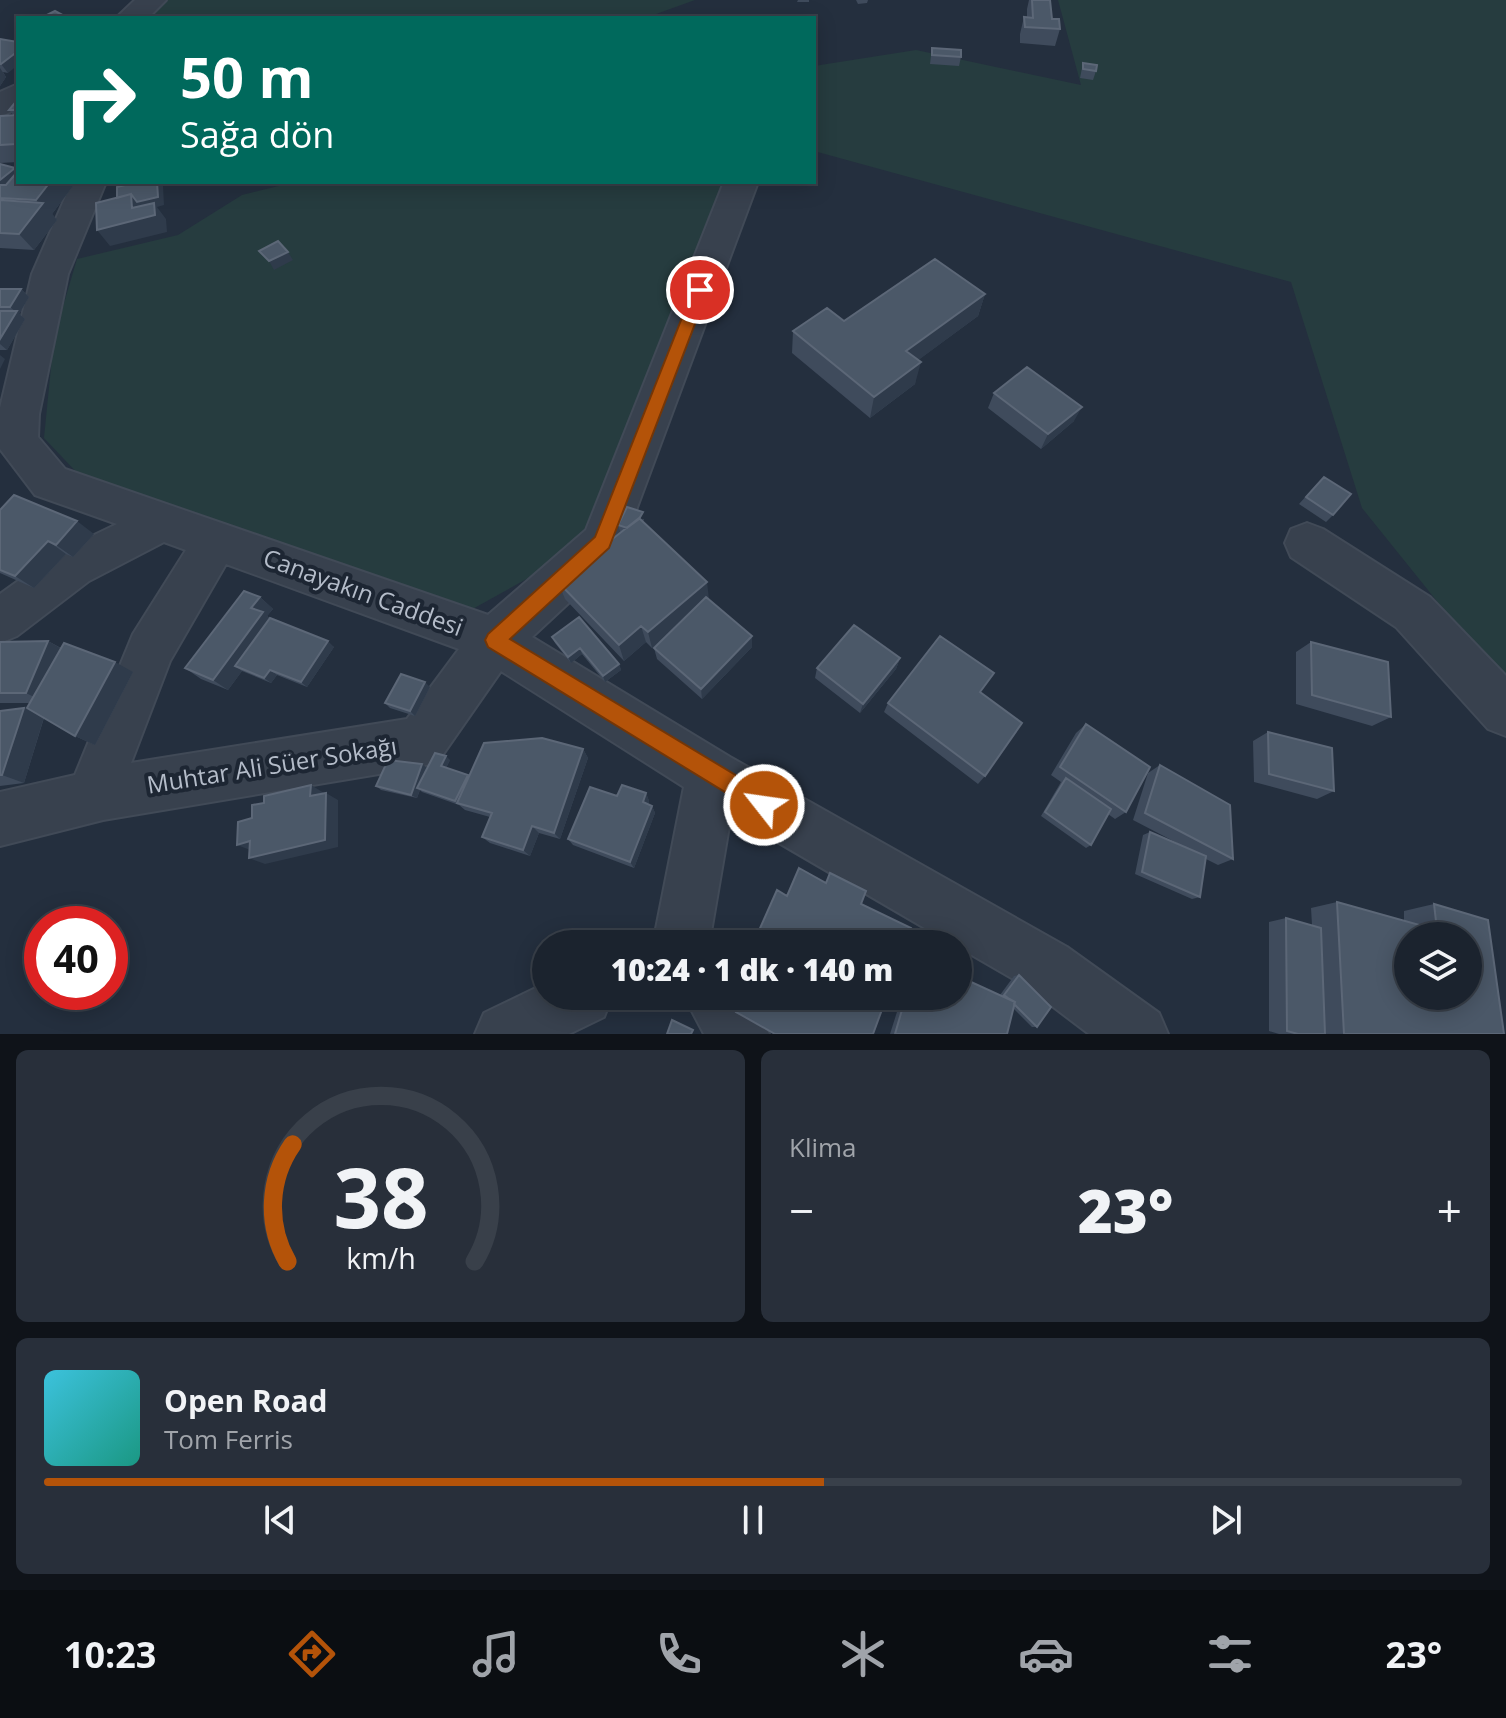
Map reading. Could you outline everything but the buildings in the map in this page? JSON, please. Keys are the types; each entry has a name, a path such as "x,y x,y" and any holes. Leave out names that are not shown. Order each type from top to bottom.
{"street":[{"path":"132,16 152,0"},
{"path":"0,107 16,95"},
{"name":"Canayakın Caddesi","path":"88,184 50,274 9,416 17,441 50,482 495,640 712,775 1047,967 1138,1034"},
{"name":"Muhtar Ali Süer Sokağı","path":"0,819 92,796 421,742 495,640 603,542 740,184"},
{"path":"0,621 73,567 121,545 161,521"},
{"path":"92,796 150,650 216,541"},
{"path":"1307,543 1413,612 1506,712"},
{"path":"684,930 712,775"},
{"path":"505,1034 554,1010"},
{"path":"723,1010 739,1034"}],"green space":[{"path":"159,0 695,0 651,16 148,16"},
{"path":"1058,0 1506,0 1506,687 1362,508 1291,282 816,152 816,66 916,50 1081,85"},
{"path":"287,184 731,184 593,542 469,611 83,479 44,438 54,337 77,259 178,235 242,195"}],"route":[{"path":"700,290 603,542 495,640 764,805"}]}
